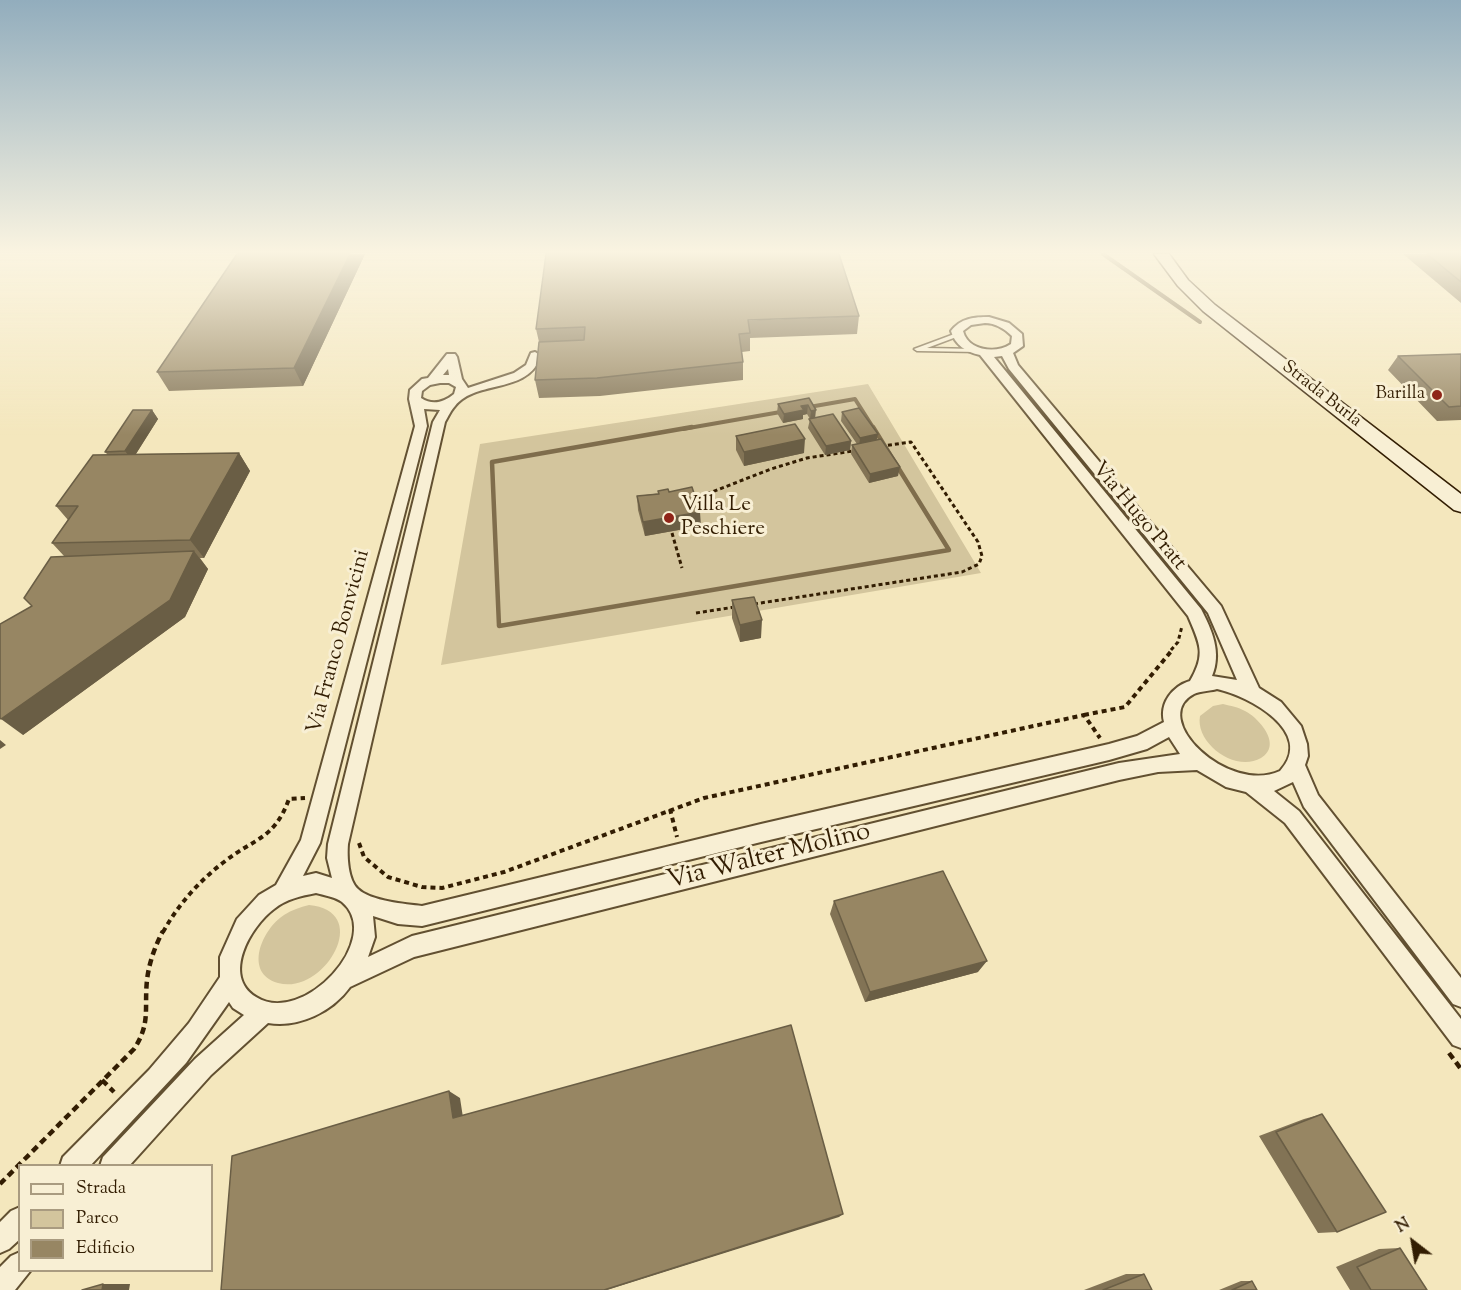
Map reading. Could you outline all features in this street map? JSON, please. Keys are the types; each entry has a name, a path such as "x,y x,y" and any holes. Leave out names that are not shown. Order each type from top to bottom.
{"main road":[{"name":"Strada Burla","path":"1217,314 1461,505"}],"street":[{"path":"960,329 971,321 989,320 1009,326 1018,336 1017,346 1006,352 980,352"},
{"name":"Via Hugo Pratt","path":"960,329 963,344 980,352 1195,613 1210,653 1210,666 1206,676 1198,684"},
{"name":"Via Hugo Pratt","path":"1006,352 1013,366 1215,610 1240,671 1252,692"},
{"path":"457,391 451,357 433,380 416,390 415,399 418,403 429,406 457,391 526,371 531,367 535,356"},
{"path":"433,380 446,378 457,391"},
{"name":"Via Franco Bonvicini","path":"351,895 337,858 338,844 440,422 457,391"},
{"name":"Via Franco Bonvicini","path":"284,891 310,843 421,426 415,399"},
{"path":"1217,682 1238,686 1252,692 1276,708 1290,724 1298,741 1300,758 1293,772 1283,780 1269,784 1252,785 1220,776 1198,762 1179,742 1170,716 1174,701 1184,690 1198,684 1217,682"},
{"name":"Via Walter Molino","path":"74,1164 181,1051 230,980 229,960 236,940 248,920 264,904 284,891 316,883 332,884 351,895 398,914 422,916 761,833 1108,752 1142,743 1172,726"},
{"name":"Via Walter Molino","path":"346,978 412,947 1155,763 1198,762"},
{"path":"1296,766 1311,801 1461,996"},
{"path":"1252,785 1292,818 1461,1037"},
{"name":"Via Walter Molino","path":"262,1013 284,1014 306,1008 328,996 346,978 357,962 366,929 364,914 351,895"},
{"path":"114,1164 203,1067 262,1013 247,1006 236,995 230,980"},
{"path":"0,1240 18,1222"},
{"path":"0,1286 18,1267"}],"lane":[{"path":"960,329 917,349 980,352"}],"path":[{"path":"754,604 963,572 979,564 982,556 978,542 911,442 879,447"},
{"path":"694,498 771,469 807,459 859,450"},
{"path":"672,533 682,568"},
{"path":"696,613 742,606"},
{"path":"359,835 358,846 364,857 388,878 422,887 442,888 504,872 704,798 1125,707 1178,642 1184,622"},
{"path":"1084,715 1108,752"},
{"path":"20,1164 134,1049 142,1037 148,1016 147,981 150,963 163,931 185,898 214,869 265,836 278,824 288,799 322,796"},
{"path":"0,1184 18,1166"}],"green space":[{"path":"868,384 981,573 441,665 480,444"},
{"path":"1223,704 1251,714 1262,726 1270,746 1261,758 1251,762 1240,762 1219,753 1210,745 1200,726 1200,716 1213,706"},
{"path":"309,905 328,911 338,922 340,936 335,951 325,966 311,977 295,984 278,983 267,978 261,970 259,961 263,940 269,930 284,915"}],"building":[{"path":"196,314 320,314 294,368 157,372"},
{"path":"538,314 859,316 748,320 750,333 739,334 743,362 597,378 535,380 539,342 584,340 585,327 536,329"},
{"path":"1461,354 1461,406 1449,407 1398,356"},
{"path":"809,398 816,410 811,411 808,405 801,406 804,410 784,414 778,404"},
{"path":"859,408 878,434 860,438 842,412"},
{"path":"133,410 152,410 125,451 105,452"},
{"path":"833,414 851,441 826,446 809,419"},
{"path":"795,424 805,439 744,452 736,436"},
{"path":"881,439 900,467 870,474 852,445"},
{"path":"239,453 190,540 52,543 78,506 56,506 93,455"},
{"path":"692,487 700,512 643,522 637,496 659,494 658,491 668,489 669,492"},
{"path":"194,551 170,600 0,718 0,624 32,606 24,598 51,557"},
{"path":"754,597 762,620 740,625 732,600"},
{"path":"943,871 987,961 870,992 834,901"},
{"path":"791,1025 843,1214 604,1290 221,1290 232,1156 449,1091 453,1118"},
{"path":"1322,1114 1386,1212 1337,1232 1276,1132"},
{"path":"1400,1248 1427,1290 1371,1290 1357,1267"},
{"path":"1144,1274 1152,1290 1103,1290"},
{"path":"1252,1281 1257,1290 1232,1290"},
{"path":"103,1284 102,1290 82,1290"}],"waterway":[{"path":"1189,314 1200,322"},
{"path":"683,429 855,399 874,429"},
{"path":"692,427 492,462 499,626 949,550 873,427"}],"place":[{"name":"Barilla","path":"1437,395"},
{"name":"Villa Le Peschiere","path":"669,518"}]}
